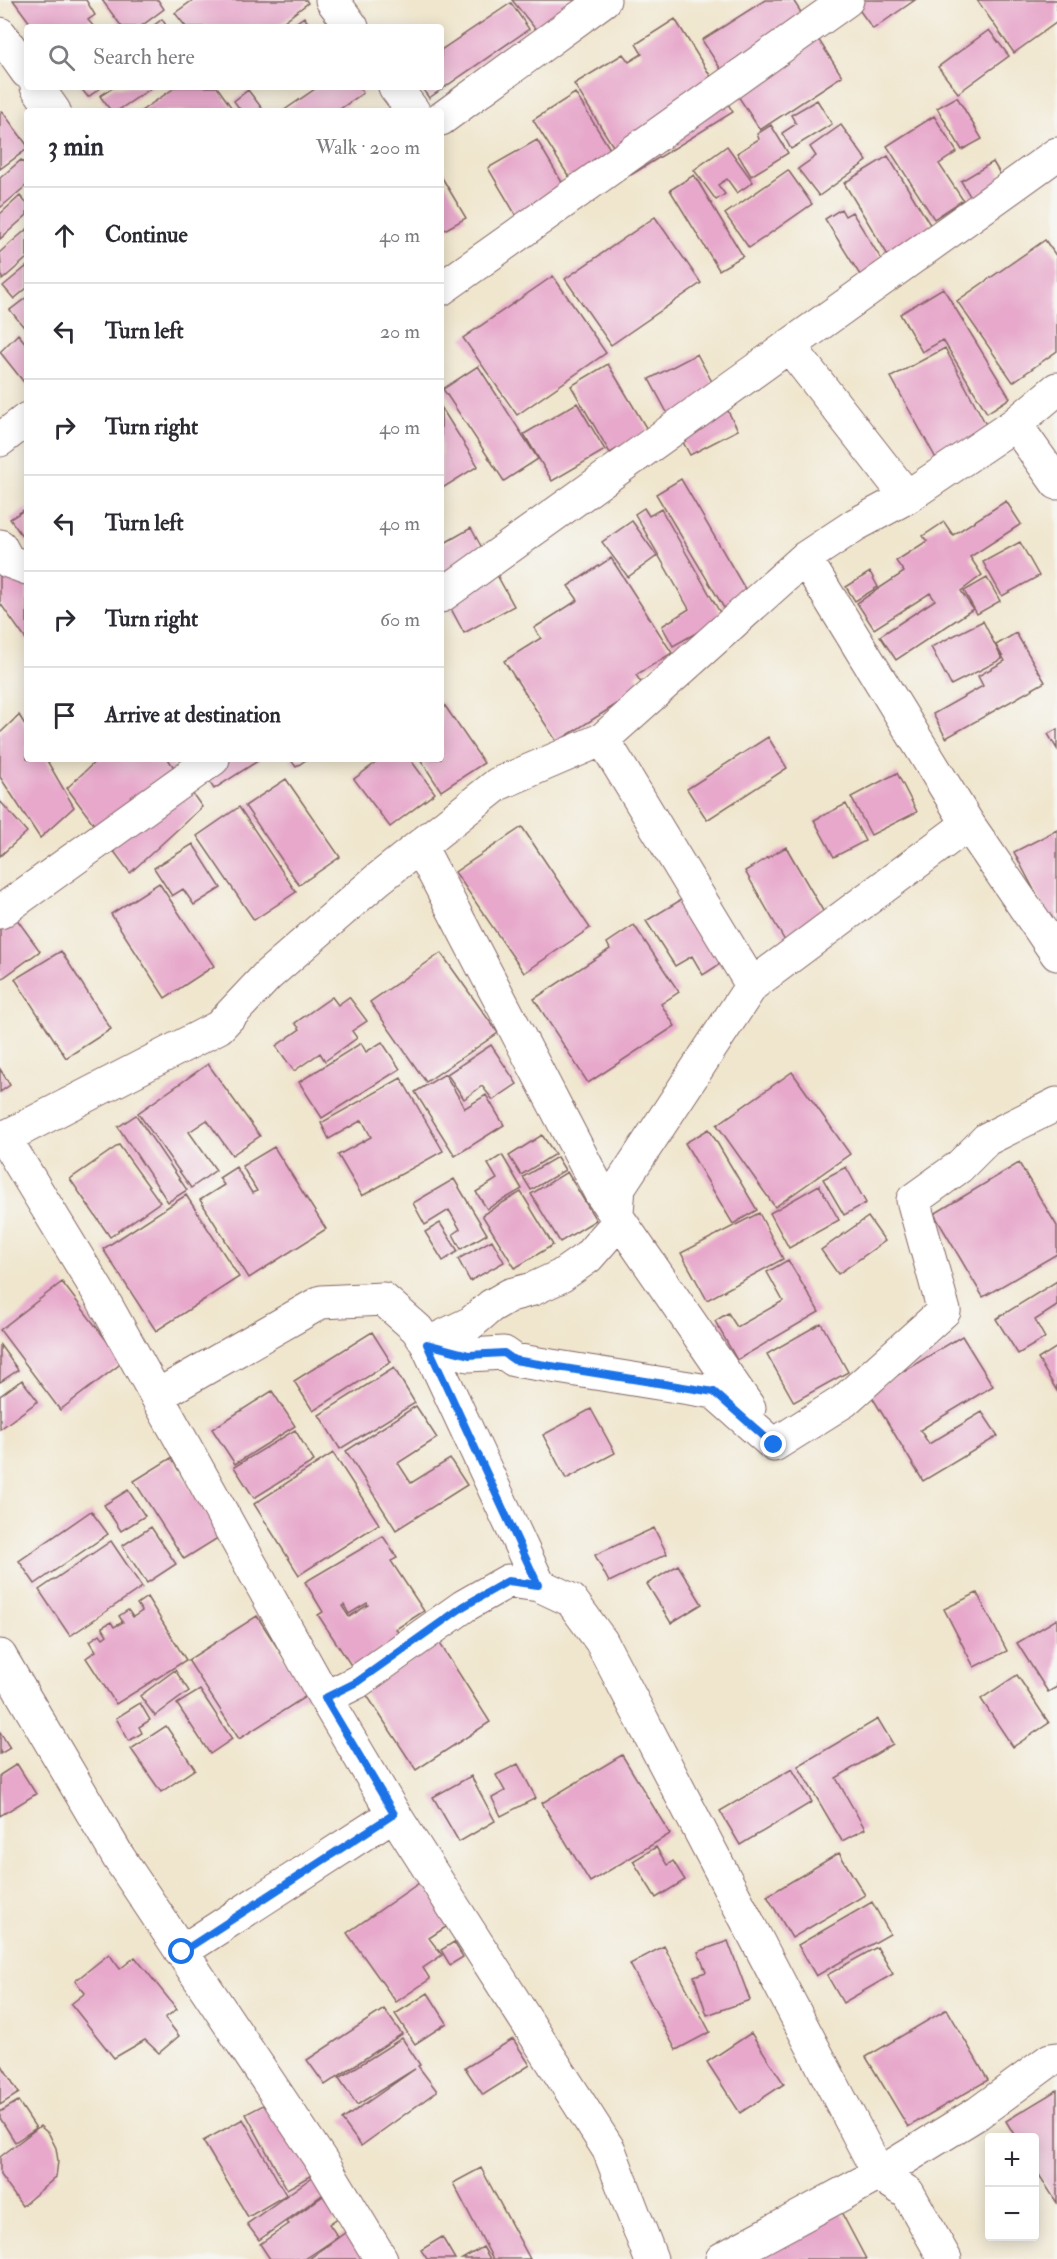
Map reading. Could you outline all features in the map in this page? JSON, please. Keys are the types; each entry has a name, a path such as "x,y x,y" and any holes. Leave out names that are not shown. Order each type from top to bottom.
{"street":[{"path":"332,0 350,24"},
{"path":"444,117 604,0"},
{"path":"444,287 847,0"},
{"path":"0,34 24,68"},
{"path":"39,90 52,108"},
{"path":"397,90 411,108"},
{"path":"444,594 1057,154"},
{"path":"789,346 907,497"},
{"path":"651,2259 609,2150 394,1814 325,1698 102,1298 2,1138 219,1027 268,975 377,880 498,784 603,739 805,558 855,525 907,497 1015,424 1057,389"},
{"path":"0,440 24,421"},
{"path":"1015,424 1057,483"},
{"path":"0,546 8,561 24,567"},
{"path":"805,558 968,824 1057,954"},
{"path":"603,739 752,985"},
{"path":"0,912 209,762"},
{"path":"427,1344 471,1323 491,1306 510,1295 533,1289 561,1276 588,1257 616,1225 619,1187 752,985 968,824"},
{"path":"420,846 595,1181 774,1445"},
{"path":"774,1445 844,1401 944,1311 913,1200 959,1167 987,1138 1057,1104"},
{"path":"157,1396 321,1302 383,1299 417,1329 427,1344 538,1585"},
{"path":"427,1344 469,1355 504,1353 514,1360 714,1392 774,1445"},
{"path":"325,1698 357,1682 464,1606 508,1581 538,1585 571,1600 602,1641 879,2174 908,2193 945,2259"},
{"path":"0,1656 119,1858 326,2168 381,2259"},
{"path":"182,1952 394,1814"},
{"path":"722,2259 879,2174 978,2113 1050,2060 1057,2059"}],"building":[{"path":"13,0 86,0 95,15 88,20 91,24 31,24"},
{"path":"102,0 158,0 164,9 144,24 120,24"},
{"path":"193,0 306,0 308,3 280,24 184,24 175,13"},
{"path":"512,0 577,0 537,31"},
{"path":"765,0 793,0 842,76 760,130 702,40"},
{"path":"852,0 915,0 873,29"},
{"path":"977,0 1057,0 1057,22 1014,53"},
{"path":"511,3 529,29 444,88 444,48"},
{"path":"304,17 309,24 294,24"},
{"path":"162,19 165,24 156,24"},
{"path":"675,19 733,112 631,175 574,84 623,54 629,62 642,54 636,44"},
{"path":"989,30 1009,56 958,93 938,67"},
{"path":"82,90 98,90 88,97"},
{"path":"109,90 148,90 122,108 109,108 100,96"},
{"path":"172,90 219,90 232,108 145,108"},
{"path":"248,90 262,108 239,108 234,101"},
{"path":"314,90 361,90 363,93 341,108 287,108"},
{"path":"423,90 441,90 429,98"},
{"path":"575,93 625,173 583,199 533,120"},
{"path":"957,97 982,139 962,150 937,108"},
{"path":"817,100 832,124 791,149 782,133 796,124 791,115"},
{"path":"2,111 24,141 24,151 0,169 0,113"},
{"path":"934,116 957,152 939,164 963,200 934,219 887,146"},
{"path":"771,125 788,153 751,176 737,153 759,139 757,134"},
{"path":"841,125 867,161 819,196 798,169 816,156 810,147"},
{"path":"537,140 576,206 527,234 488,168"},
{"path":"727,146 753,182 737,193 727,179 718,185 725,194 716,200 694,170"},
{"path":"888,156 937,236 892,262 844,183"},
{"path":"21,160 24,164 24,188 0,208 0,178"},
{"path":"993,162 1012,194 980,213 961,181"},
{"path":"788,170 812,204 749,248 725,214"},
{"path":"694,175 743,256 719,270 670,190"},
{"path":"444,181 466,218 444,230"},
{"path":"20,196 24,201 24,218 0,239 0,214"},
{"path":"841,209 845,216 852,212 893,278 870,291 825,219"},
{"path":"655,217 701,283 611,345 565,279"},
{"path":"24,232 24,261 2,280 0,252"},
{"path":"1045,240 1057,257 1057,351 1013,382 957,301"},
{"path":"24,268 24,291 14,299 3,286"},
{"path":"553,276 606,353 517,415 463,338"},
{"path":"943,288 1010,398 987,413 943,340 922,352 900,314"},
{"path":"24,299 24,327 10,310"},
{"path":"18,334 24,341 24,382 0,352"},
{"path":"945,348 991,434 938,462 891,377"},
{"path":"697,354 738,430 690,455 649,379"},
{"path":"608,364 648,431 610,453 571,386"},
{"path":"478,366 538,459 504,481 444,388"},
{"path":"577,403 605,450 552,481 524,434"},
{"path":"444,412 478,466 444,487"},
{"path":"681,479 748,594 724,608 656,494"},
{"path":"1006,501 1021,524 970,557 982,575 961,591 973,609 896,660 880,636 935,600 930,593 874,629 857,603 904,572 896,561 927,541 923,536 944,522 953,535"},
{"path":"644,508 649,516 661,509 723,618 673,646 662,626 689,609 635,514"},
{"path":"24,510 24,539 10,519"},
{"path":"632,521 657,556 628,577 602,542"},
{"path":"471,528 514,606 464,633 444,596 444,543"},
{"path":"1020,542 1039,576 1002,596 983,562"},
{"path":"24,556 24,637 0,603 0,573"},
{"path":"611,558 672,653 636,675 644,687 557,742 504,661 541,638 534,628 578,600 568,586"},
{"path":"870,572 878,587 855,601 846,587"},
{"path":"987,578 1000,601 977,614 964,591"},
{"path":"983,621 1002,659 951,685 931,647"},
{"path":"1016,633 1045,682 946,738 933,714 983,686 978,676 1005,661 996,645"},
{"path":"444,704 484,763 441,791 422,762 444,762"},
{"path":"19,715 24,723 24,762 48,762 74,807 40,838 0,777 0,733"},
{"path":"1057,729 1057,749 1048,734"},
{"path":"768,737 787,768 707,820 687,789"},
{"path":"95,762 170,762 202,807 130,873 67,788"},
{"path":"197,762 256,762 214,789"},
{"path":"292,762 303,762 296,767"},
{"path":"377,762 412,762 435,793 390,827 354,779"},
{"path":"897,773 917,812 871,835 851,797"},
{"path":"286,779 340,857 299,885 245,806"},
{"path":"0,801 27,832 0,856"},
{"path":"846,804 865,841 834,857 814,820"},
{"path":"239,807 296,892 254,920 197,836"},
{"path":"522,827 590,928 524,973 455,872"},
{"path":"1057,830 1057,926 1054,928 1014,852"},
{"path":"193,844 221,888 194,905 183,889 172,896 154,868"},
{"path":"786,847 826,916 785,941 745,871"},
{"path":"159,883 214,966 165,998 111,914"},
{"path":"0,896 40,951 0,980"},
{"path":"684,898 723,962 703,975 692,956 675,966 646,921"},
{"path":"634,925 679,992 661,1004 675,1026 588,1083 534,999 610,949 607,943"},
{"path":"61,951 111,1029 66,1058 15,979"},
{"path":"441,953 498,1033 426,1082 370,1002"},
{"path":"332,997 338,1005 349,997 367,1021 352,1031 357,1038 325,1061 320,1053 294,1071 276,1046 300,1029 295,1023"},
{"path":"382,1042 400,1069 322,1118 299,1082 361,1043 366,1052"},
{"path":"491,1045 517,1084 493,1100 482,1086 464,1099 447,1074"},
{"path":"208,1064 260,1136 232,1155 207,1120 189,1132 216,1170 191,1188 138,1113"},
{"path":"0,1069 10,1085 0,1092"},
{"path":"792,1072 850,1154 775,1207 717,1125"},
{"path":"445,1074 465,1108 486,1095 504,1125 455,1156 415,1092"},
{"path":"401,1078 443,1151 362,1196 338,1155 371,1137 362,1120 329,1139 321,1123"},
{"path":"136,1115 187,1190 168,1202 118,1127"},
{"path":"709,1129 757,1210 733,1224 685,1143"},
{"path":"542,1135 555,1154 521,1175 509,1156"},
{"path":"119,1145 160,1202 110,1237 70,1179"},
{"path":"274,1147 326,1229 249,1278 200,1200 224,1185 219,1178 236,1167 252,1193 257,1191 242,1166"},
{"path":"502,1155 522,1189 487,1209 476,1192 497,1179 488,1164"},
{"path":"557,1157 565,1170 531,1190 523,1177"},
{"path":"1019,1163 1057,1226 1057,1254 983,1297 934,1214"},
{"path":"846,1167 866,1203 844,1215 823,1179"},
{"path":"567,1172 596,1220 560,1242 531,1194"},
{"path":"454,1179 487,1234 461,1249 453,1234 460,1229 449,1210 425,1225 413,1203"},
{"path":"819,1185 839,1220 789,1248 770,1213"},
{"path":"521,1192 553,1245 515,1268 482,1215"},
{"path":"186,1195 239,1277 156,1331 103,1249"},
{"path":"759,1213 783,1259 707,1300 681,1253"},
{"path":"868,1217 885,1241 838,1274 821,1250"},
{"path":"440,1223 458,1251 443,1261 425,1232"},
{"path":"492,1240 504,1262 470,1281 458,1259"},
{"path":"788,1260 819,1312 737,1360 715,1321 728,1313 737,1327 783,1301 767,1272"},
{"path":"1057,1281 1057,1306 1035,1320 1045,1338 1018,1354 996,1319"},
{"path":"62,1282 123,1362 60,1410 0,1330"},
{"path":"821,1323 848,1372 794,1402 767,1354"},
{"path":"372,1332 391,1362 313,1411 294,1381"},
{"path":"962,1336 993,1386 920,1430 929,1444 982,1412 998,1436 923,1481 869,1392"},
{"path":"0,1345 18,1370 0,1382"},
{"path":"1057,1347 1057,1391 1038,1359"},
{"path":"394,1368 415,1403 340,1449 319,1415"},
{"path":"22,1380 38,1401 0,1429 0,1396"},
{"path":"272,1391 295,1426 235,1464 212,1429"},
{"path":"416,1406 437,1438 398,1463 411,1483 450,1459 467,1485 396,1530 346,1451"},
{"path":"591,1409 615,1453 566,1479 543,1435"},
{"path":"295,1430 314,1461 254,1498 234,1467"},
{"path":"333,1453 379,1524 299,1575 254,1504"},
{"path":"171,1458 221,1536 184,1559 134,1481"},
{"path":"128,1490 145,1516 121,1531 104,1505"},
{"path":"91,1511 108,1534 35,1584 19,1561"},
{"path":"151,1527 176,1564 147,1583 122,1546"},
{"path":"654,1528 667,1554 609,1582 595,1555"},
{"path":"383,1536 397,1558 391,1561 424,1611 396,1629 402,1639 354,1670 318,1615 323,1612 305,1582","holes":["367,1603 368,1605 349,1617 342,1606 344,1605 349,1614"]},
{"path":"111,1541 142,1587 70,1636 39,1590"},
{"path":"678,1565 702,1604 671,1623 647,1584"},
{"path":"977,1593 1007,1651 974,1667 944,1609"},
{"path":"147,1597 186,1660 116,1704 86,1658 96,1651 90,1641 100,1634 103,1638 107,1635 102,1627 111,1622 114,1627 123,1622 119,1616 128,1610 133,1617 142,1611 137,1604"},
{"path":"257,1616 308,1695 239,1739 188,1660"},
{"path":"1057,1619 1057,1687 1048,1692 1017,1643"},
{"path":"439,1642 490,1722 416,1770 364,1691"},
{"path":"175,1670 189,1691 155,1716 140,1696"},
{"path":"1017,1675 1049,1723 1013,1747 981,1699"},
{"path":"200,1690 232,1739 210,1754 177,1704"},
{"path":"140,1703 150,1720 139,1727 142,1733 129,1741 116,1718"},
{"path":"878,1719 893,1744 836,1778 865,1829 842,1841 798,1766"},
{"path":"166,1726 195,1769 161,1792 131,1749"},
{"path":"0,1732 10,1748 0,1754"},
{"path":"622,1755 670,1834 590,1882 542,1803"},
{"path":"17,1764 36,1794 0,1816 0,1775"},
{"path":"518,1764 536,1798 501,1816 492,1798 505,1791 496,1775"},
{"path":"792,1769 812,1802 740,1845 720,1811"},
{"path":"471,1776 495,1821 459,1842 433,1797"},
{"path":"656,1847 667,1865 673,1861 685,1880 656,1898 633,1861"},
{"path":"839,1853 865,1895 792,1938 767,1896"},
{"path":"422,1881 452,1923 429,1938 442,1955 423,1968 430,1979 396,2002 347,1933"},
{"path":"872,1902 890,1934 816,1976 798,1945"},
{"path":"728,1941 750,2000 707,2015 694,1976 706,1972 698,1952"},
{"path":"454,1942 463,1957 450,1965 441,1950"},
{"path":"664,1946 710,2032 676,2050 630,1964"},
{"path":"877,1947 893,1974 843,2003 827,1975"},
{"path":"109,1954 120,1969 135,1957 177,2009 165,2018 179,2036 159,2053 145,2040 114,2058 71,2004 85,1993 75,1981"},
{"path":"428,1993 447,2023 415,2044 395,2014"},
{"path":"384,2009 402,2034 325,2085 307,2060"},
{"path":"947,2009 988,2080 908,2127 866,2057"},
{"path":"751,2033 784,2084 740,2113 707,2062"},
{"path":"402,2038 420,2065 418,2066 437,2091 361,2146 342,2120 415,2069 357,2105 339,2078"},
{"path":"513,2039 530,2065 483,2095 465,2068"},
{"path":"0,2062 19,2093 0,2105"},
{"path":"1057,2090 1057,2203 1039,2175 1039,2133 1013,2133 1006,2121"},
{"path":"277,2098 317,2172 287,2189 246,2114"},
{"path":"18,2101 36,2128 15,2142 0,2118 0,2112"},
{"path":"243,2119 286,2195 248,2217 203,2141"},
{"path":"40,2126 49,2134 56,2148 58,2161 56,2177 22,2206 0,2175 0,2157"},
{"path":"481,2168 530,2259 493,2259 453,2183"},
{"path":"318,2173 329,2190 259,2240 247,2224"},
{"path":"323,2196 339,2217 329,2224 338,2237 305,2259 270,2259 260,2244"},
{"path":"839,2208 866,2259 750,2259"},
{"path":"353,2227 365,2259 309,2259"},
{"path":"442,2237 455,2259 427,2259 421,2250"},
{"path":"483,2247 490,2259 462,2259"}],"route":[{"path":"182,1952 394,1814 325,1698 357,1682 464,1606 508,1581 538,1585 427,1344 469,1355 504,1353 514,1360 714,1392 774,1445"}]}
